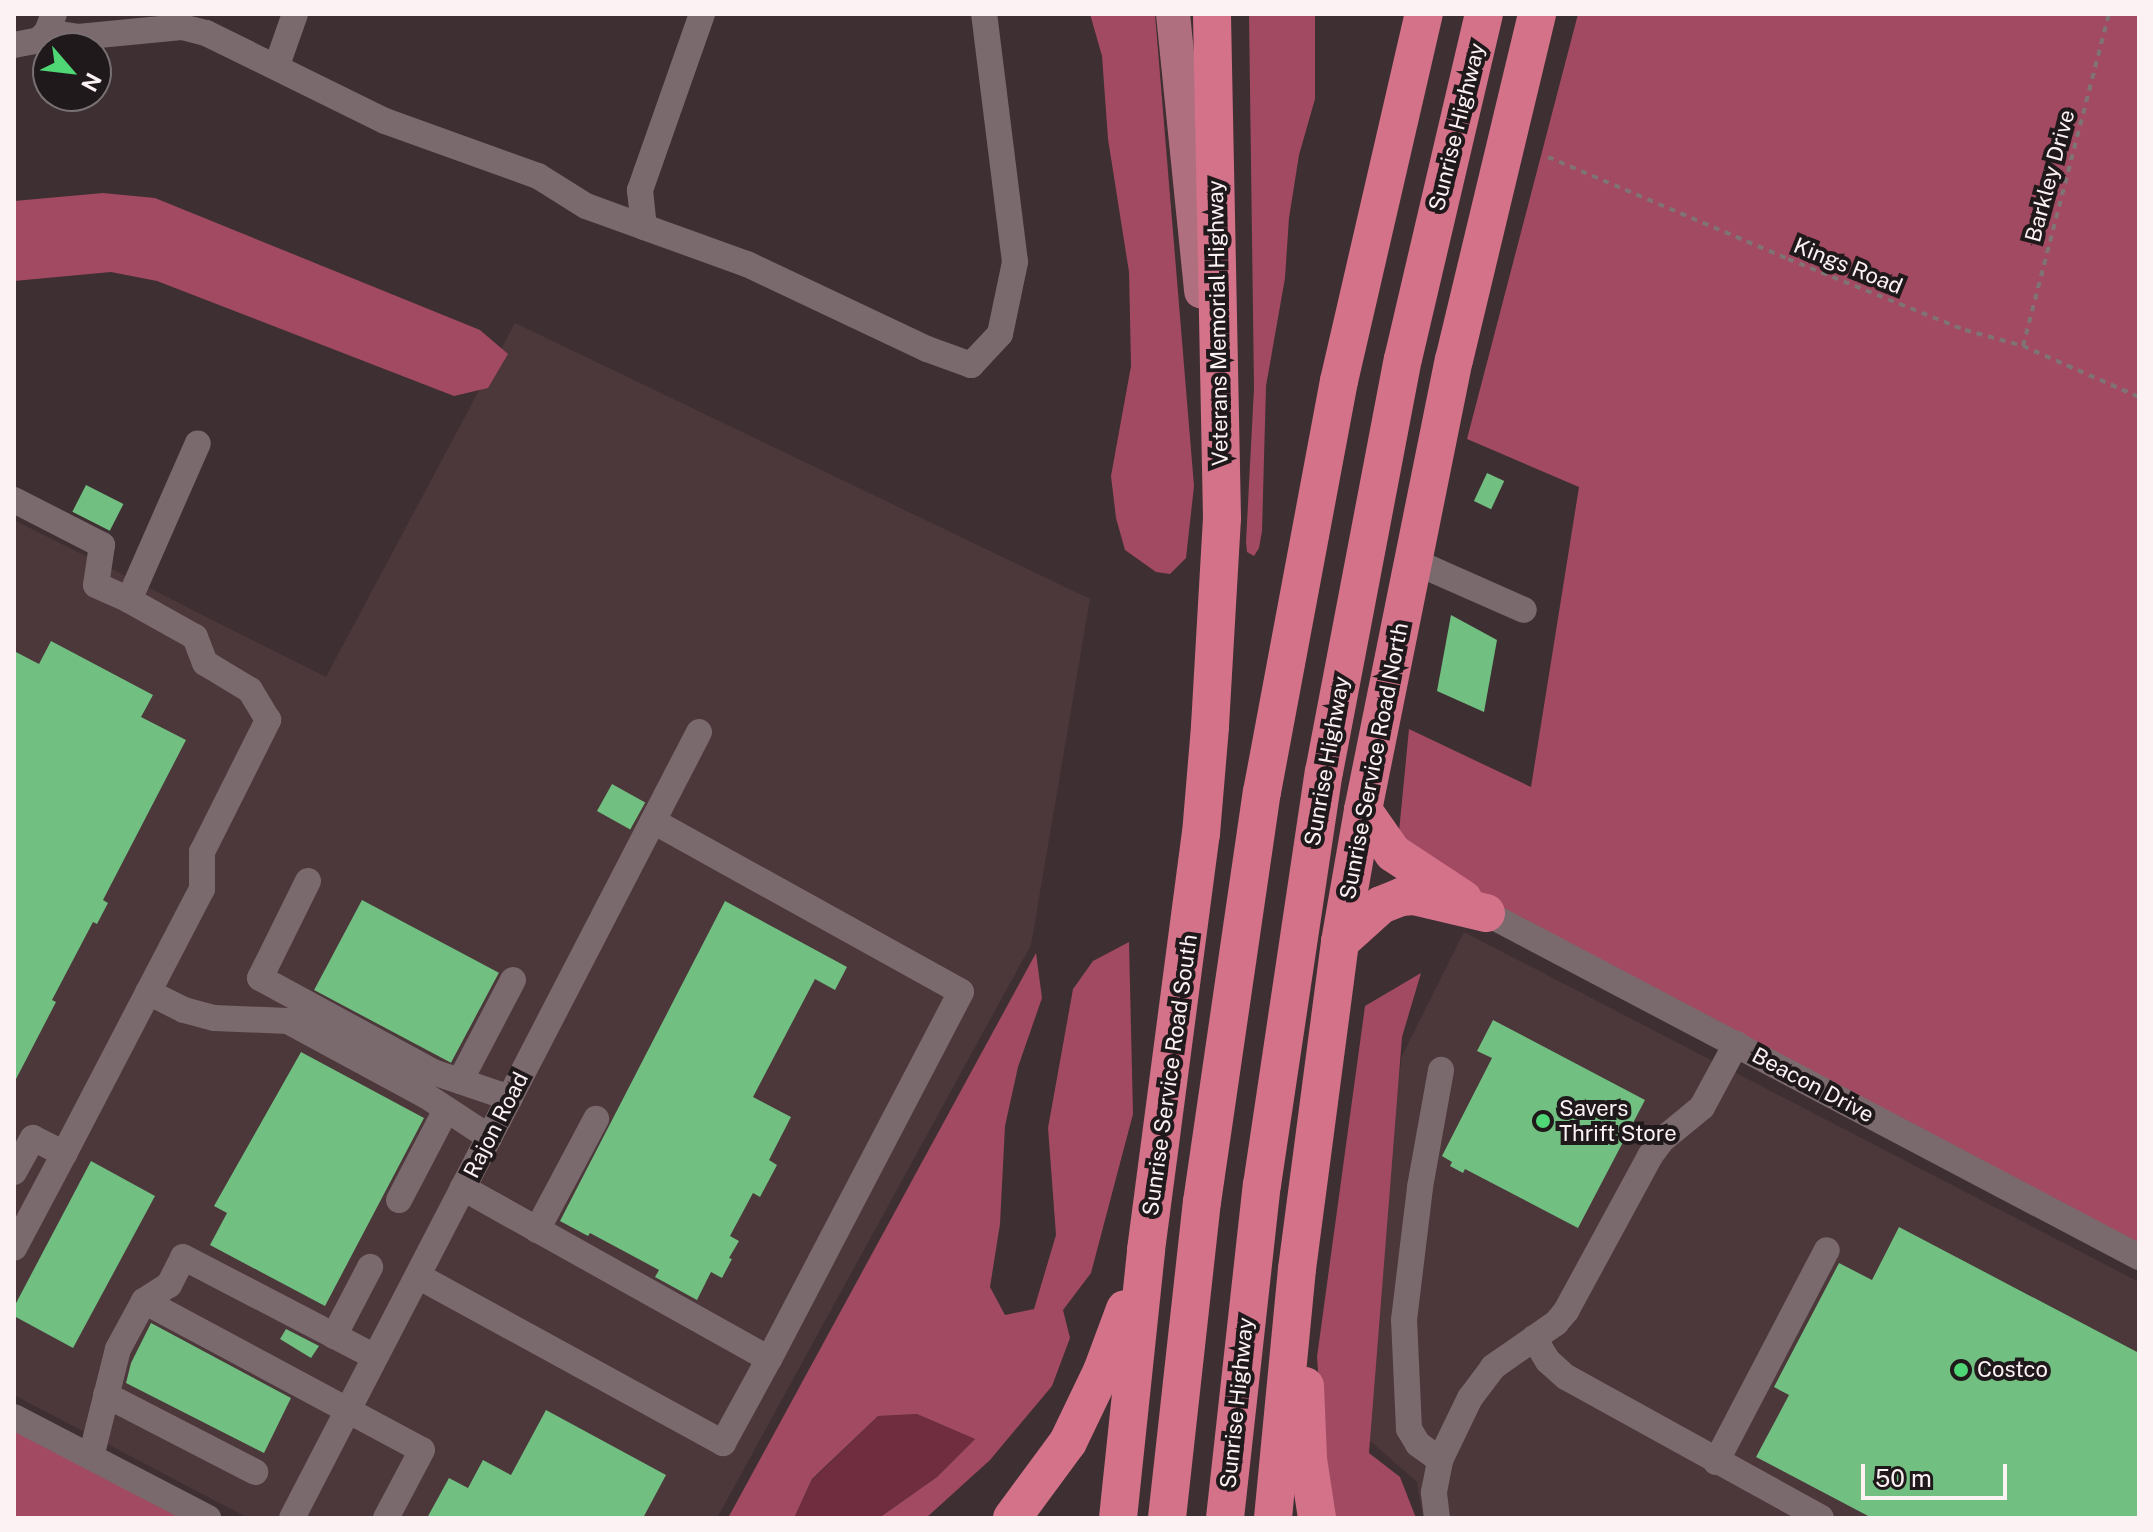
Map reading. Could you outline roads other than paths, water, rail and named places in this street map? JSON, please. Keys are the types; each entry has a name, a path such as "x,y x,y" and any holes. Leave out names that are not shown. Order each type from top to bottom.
{"highway":[{"name":"Veterans Memorial Highway","path":"1212,14 1222,518 1214,632"},
{"path":"1167,1518 1202,1202 1265,778 1339,381 1424,14"},
{"name":"Sunrise Highway","path":"1225,1518 1262,1185 1327,757 1403,359 1484,14"},
{"name":"Sunrise Service Road North","path":"1273,1518 1297,1269 1340,942 1363,810 1474,271 1537,14"},
{"name":"Sunrise Service Road South","path":"1118,1518 1146,1250 1199,848 1214,632"},
{"path":"1363,810 1393,853 1486,913"},
{"path":"1340,942 1381,905 1401,897 1414,896 1486,913"},
{"path":"1317,1518 1308,1459 1304,1390 1324,1178 1323,1068"},
{"path":"1012,1518 1068,1442 1085,1409 1146,1250"}],"main road":[{"path":"1173,14 1198,252 1214,632"}],"street":[{"path":"277,65 295,14"},
{"path":"644,227 640,190 702,14"},
{"path":"14,45 28,45 50,23 78,37 182,27 206,33 277,65 385,121 538,176 586,206 747,264 927,349 971,365 1000,334 1015,262 984,14"},
{"path":"129,600 198,443"},
{"path":"14,500 102,545 96,585 195,637 205,663 250,690 268,720 202,852 202,889 14,1248"},
{"path":"1413,561 1524,610"},
{"name":"Rajon Road","path":"292,1518 699,732"},
{"path":"418,1276 723,1443 961,992 653,821"},
{"path":"308,881 260,978 433,1072 510,1098"},
{"name":"Beacon Drive","path":"1486,913 2139,1257"},
{"path":"460,1081 513,980"},
{"path":"148,992 184,1010 214,1018 288,1021 403,1082 489,1137"},
{"path":"1437,1518 1434,1492 1440,1460 1479,1385 1507,1355 1534,1338 1566,1311 1650,1156 1662,1140 1702,1107 1736,1044"},
{"path":"1440,1460 1418,1444 1409,1429 1404,1320 1418,1200 1441,1070"},
{"path":"399,1200 446,1110"},
{"path":"537,1230 596,1119"},
{"path":"14,1172 33,1138 64,1154"},
{"path":"463,1188 769,1359"},
{"path":"1716,1462 1827,1250"},
{"path":"91,1457 118,1349 144,1301 169,1285 183,1257 375,1357"},
{"path":"334,1336 370,1267"},
{"path":"144,1301 349,1408 422,1450 386,1518"},
{"path":"1534,1338 1548,1361 1566,1377 1821,1518"},
{"path":"106,1395 255,1472"},
{"path":"14,1417 208,1518"}],"place":[{"name":"Savers Thrift Store","path":"1543,1121"},
{"name":"Costco","path":"1961,1370"}]}
